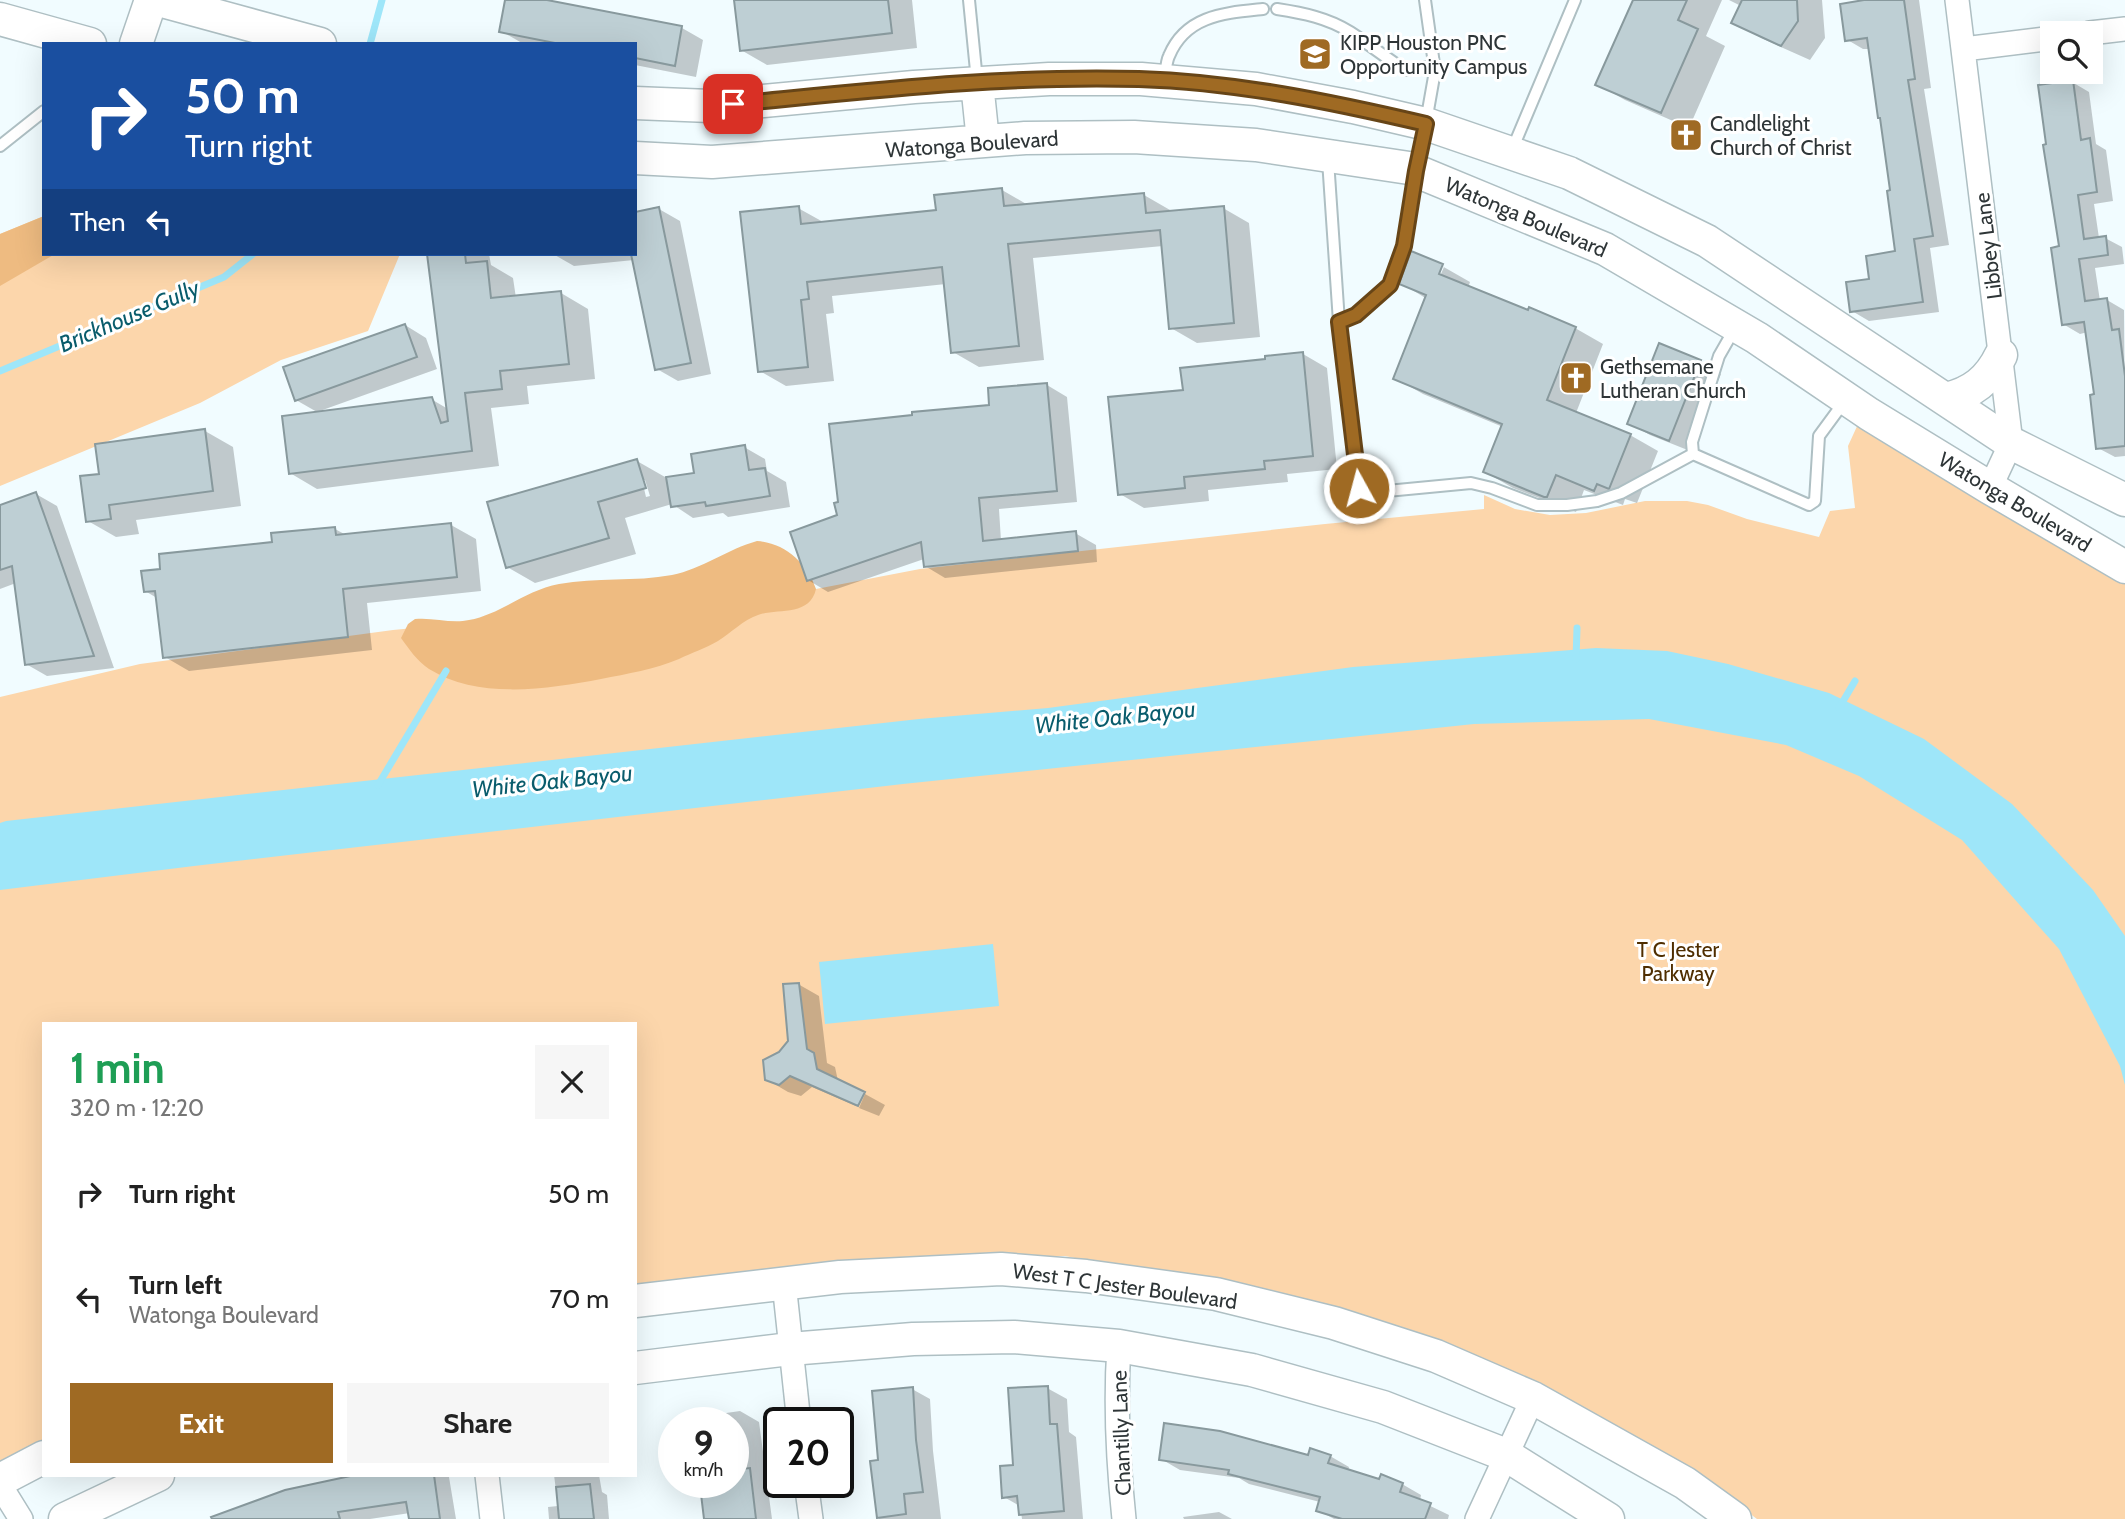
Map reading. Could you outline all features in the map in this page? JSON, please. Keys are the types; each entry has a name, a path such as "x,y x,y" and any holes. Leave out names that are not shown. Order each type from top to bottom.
{"main road":[{"path":"137,42 151,0"},
{"path":"159,0 307,40"},
{"path":"0,19 60,39 78,42"},
{"path":"637,103 710,106 977,83 1141,79 1256,89 1426,124 1569,173 1707,241 2011,443 2125,500"},
{"path":"977,83 983,141"},
{"name":"Watonga Boulevard","path":"637,158 712,162 1025,138 1134,137 1256,145 1409,167 1605,249 1736,326 1990,488 2125,567"},
{"path":"1945,399 1971,391 1982,383 2001,355"},
{"name":"West T C Jester Boulevard","path":"637,1301 839,1277 1001,1269 1086,1276 1216,1294 1334,1323 1436,1356 1533,1398 1685,1483 1735,1519"},
{"path":"637,1368 790,1349 913,1339 1014,1337 1119,1346 1252,1370 1382,1407 1506,1455 1608,1519"},
{"path":"0,1482 42,1458"},
{"path":"65,1519 154,1477"}],"street":[{"name":"Libbey Lane","path":"1957,0 2011,443"},
{"path":"2103,32 2125,29"},
{"path":"1964,49 2040,40"},
{"path":"1990,488 2011,443"},
{"path":"783,1283 797,1407"},
{"name":"Chantilly Lane","path":"1119,1346 1117,1379 1124,1519"},
{"path":"1477,1519 1533,1398"},
{"path":"487,1477 492,1519"},
{"path":"0,1482 21,1519"},
{"path":"808,1498 811,1519"}],"lane":[{"path":"969,0 977,83"},
{"path":"1339,322 1356,315 1390,285 1404,246 1435,71 1425,0"},
{"path":"1511,153 1575,0"},
{"path":"1165,81 1168,57 1184,32 1203,20 1224,13 1263,9"},
{"path":"1277,9 1331,22 1351,32 1405,70 1434,66"},
{"path":"0,146 42,113"},
{"path":"1328,157 1339,322 1359,488 1387,491 1471,484 1492,488 1537,505 1567,505 1597,501 1621,493 1693,454"},
{"path":"1693,454 1692,442 1719,356 1736,326"},
{"path":"1693,454 1809,505 1815,501 1819,436 1847,399"}],"green space":[{"path":"42,217 42,256 399,256 368,331 281,360 200,403 0,486 0,234"},
{"name":"T C Jester Parkway","path":"1859,422 2125,576 2125,1519 1757,1519 1554,1396 1101,1263 1065,1256 813,1265 637,1290 637,1022 42,1022 42,1446 0,1469 0,697 140,664 393,630 816,589 920,569 1484,509 1484,495 1515,509 1550,515 1586,513 1645,501 1687,501 1819,537 1830,511 1855,508 1848,446"}],"shaded area":[{"path":"42,217 42,256 52,256 0,286 0,234"},
{"path":"757,541 786,550 801,563 816,589 813,598 800,608 753,617 713,644 651,668 559,686 491,688 449,679 429,669 417,659 401,638 408,624 415,619 469,620 559,584 672,575"}],"water":[{"name":"White Oak Bayou","path":"1596,648 1667,651 1728,664 1829,693 1924,739 2012,804 2093,890 2125,936 2125,1085 2120,1066 2059,949 1962,840 1859,776 1786,745 1649,719 1474,724 903,784 0,890 0,823 6,821 919,719 1048,708 1353,667"},
{"path":"993,944 999,1006 825,1024 819,962"}],"building":[{"path":"505,0 547,0 682,26 675,66 637,58 637,42 550,42 499,32"},
{"path":"734,0 888,0 892,33 740,51"},
{"path":"1633,0 1687,0 1678,20 1698,29 1661,113 1595,85"},
{"path":"1742,0 1797,0 1798,21 1781,46 1731,23"},
{"path":"1864,0 1904,0 1915,79 1908,80 1933,236 1914,239 1923,302 1850,312 1846,282 1869,279 1866,256 1895,251 1887,191 1890,190 1867,38 1845,41 1840,4"},
{"path":"2074,84 2081,140 2090,138 2097,192 2078,195 2084,239 2106,236 2108,255 2079,259 2085,301 2107,298 2112,330 2119,329 2125,376 2125,446 2096,449 2090,395 2094,394 2084,322 2062,325 2051,248 2059,246 2043,145 2046,144 2038,85"},
{"path":"1002,188 1004,206 1144,193 1146,213 1224,206 1234,323 1169,329 1160,230 1008,244 1019,346 951,353 942,267 807,282 809,299 801,300 808,367 758,372 740,212 799,206 801,224 936,210 934,195"},
{"path":"659,207 691,363 655,370 631,256 637,256 637,212"},
{"path":"1411,251 1443,264 1439,274 1576,327 1547,400 1631,434 1609,489 1597,484 1594,491 1556,475 1547,497 1544,497 1483,472 1502,424 1393,379 1426,295 1399,284"},
{"path":"427,256 465,256 466,263 487,261 491,298 561,291 569,364 500,371 502,389 465,393 472,451 289,474 282,416 432,397 441,423 448,421"},
{"path":"405,324 417,357 295,401 283,367"},
{"path":"1659,343 1701,360 1669,441 1627,424"},
{"path":"1303,352 1313,456 1264,461 1265,469 1184,477 1185,488 1118,495 1108,397 1183,390 1180,368"},
{"path":"1047,383 1057,491 979,498 983,541 1076,531 1078,551 924,567 921,542 807,581 790,532 837,515 834,503 838,502 829,424 912,415 912,412 989,405 988,388"},
{"path":"205,429 213,491 109,505 111,519 86,522 80,476 99,474 95,444"},
{"path":"745,445 749,470 765,468 770,496 706,506 705,502 671,507 666,477 694,473 691,454"},
{"path":"637,459 646,488 598,502 609,538 506,568 487,502"},
{"path":"36,492 94,656 25,665 12,566 0,570 0,505"},
{"path":"451,523 457,577 343,589 348,637 163,658 155,591 144,592 141,571 160,569 159,554 272,542 271,533 335,527 336,535"},
{"path":"799,983 807,1049 814,1053 817,1069 865,1092 858,1106 790,1076 779,1085 765,1080 763,1060 779,1052 788,1041 783,984"},
{"path":"1048,1386 1050,1424 1057,1424 1064,1511 1019,1515 1017,1496 1002,1498 1000,1466 1013,1465 1008,1388"},
{"path":"913,1387 923,1492 904,1494 906,1514 877,1518 870,1461 878,1460 872,1391"},
{"path":"1164,1423 1220,1431 1308,1455 1310,1448 1331,1455 1328,1463 1379,1479 1381,1474 1403,1483 1400,1492 1431,1503 1425,1519 1342,1519 1316,1511 1320,1497 1228,1474 1229,1470 1159,1460"},
{"path":"749,1468 756,1519 704,1519 701,1498 749,1498"},
{"path":"346,1477 434,1477 440,1519 409,1519 406,1502 338,1512 340,1519 211,1517 285,1490"},
{"path":"590,1484 594,1519 559,1519 556,1487"}],"waterway":[{"name":"Brickhouse Gully","path":"371,42 382,0"},
{"name":"Brickhouse Gully","path":"0,371 224,277 250,256"},
{"path":"1576,659 1577,628"},
{"path":"378,785 446,671"},
{"path":"1839,708 1855,681"}],"place":[{"name":"KIPP Houston PNC Opportunity Campus","path":"1315,54"},
{"name":"Candlelight Church of Christ","path":"1686,135"},
{"name":"Gethsemane Lutheran Church","path":"1576,378"}],"route":[{"path":"733,104 914,87 1025,80 1141,79 1256,89 1426,124 1404,246 1390,285 1356,315 1339,322 1359,488"}]}
